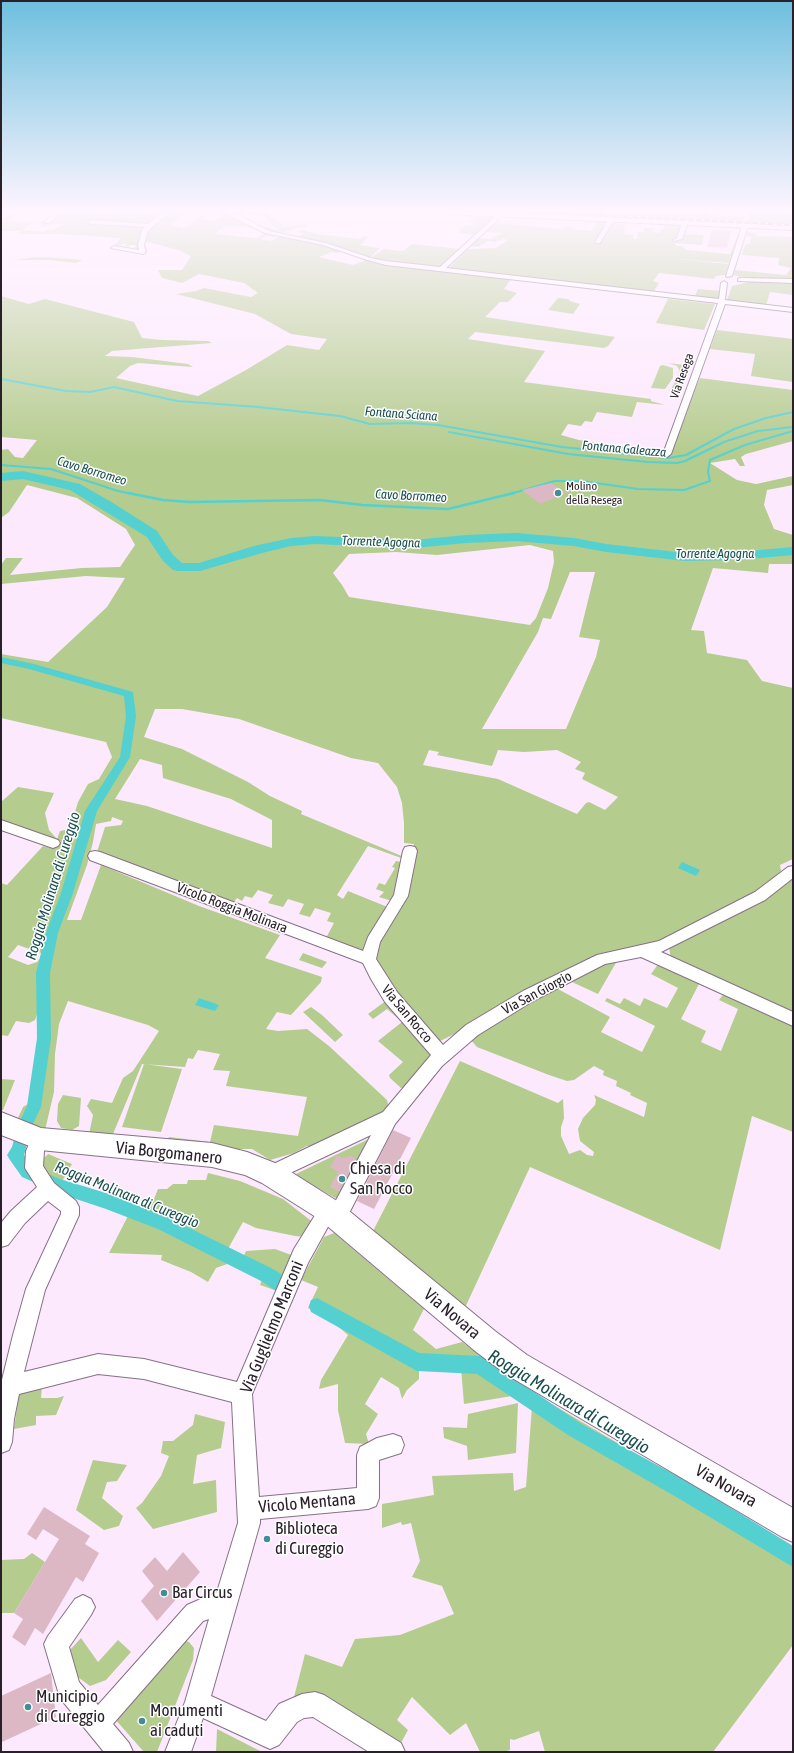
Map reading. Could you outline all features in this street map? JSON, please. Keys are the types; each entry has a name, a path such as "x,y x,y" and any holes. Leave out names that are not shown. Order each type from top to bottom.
{"main road":[{"name":"Via Borgomanero","path":"23,1132 103,1146 212,1155 247,1164 271,1174 332,1214"},
{"name":"Via Novara","path":"332,1214 485,1341 517,1365 793,1526"}],"street":[{"path":"652,294 793,310"},
{"name":"Via Resega","path":"667,454 724,294"},
{"path":"1,825 54,843"},
{"path":"368,959 373,941 401,896 410,851"},
{"name":"Vicolo Roggia Molinara","path":"95,856 368,959"},
{"name":"Via San Giorgio","path":"442,1056 472,1030 528,996 602,959 662,946 750,902 793,870"},
{"path":"641,950 793,1019"},
{"name":"Via San Rocco","path":"332,1214 389,1118 442,1056 391,997 376,975 368,959"},
{"name":"Via San Rocco","path":"271,1174 389,1118"},
{"path":"1,1442 3,1419 36,1289 70,1215 70,1207 42,1181 34,1168 35,1151 23,1132"},
{"path":"1,1238 18,1217 42,1181"},
{"name":"Via Guglielmo Marconi","path":"249,1516 242,1394 301,1256 332,1214"},
{"path":"11,1386 98,1364 144,1369 242,1394"},
{"name":"Vicolo Mentana","path":"249,1516 368,1498 368,1455 377,1449 393,1445"},
{"path":"178,1752 197,1702 227,1600 249,1516"},
{"path":"90,1715 195,1613 227,1600"},
{"path":"83,1607 56,1644 69,1689 120,1752"},
{"path":"197,1702 270,1736 288,1713 302,1706 315,1704 392,1752"}],"shaded area":[{"path":"176,294 234,294 251,297 257,294 516,294 508,302 500,302 485,317 615,337 608,346 604,348 475,332 468,339 545,351 524,382 651,399 651,401 665,405 637,402 632,417 597,412 592,422 585,421 581,426 568,424 561,435 579,440 665,453 700,378 793,390 793,441 746,454 741,457 745,466 740,466 735,459 710,463 737,480 756,484 793,476 793,485 767,490 764,505 774,529 793,535 793,564 769,564 768,573 713,568 691,630 704,631 707,653 747,660 762,681 793,688 793,859 780,865 781,871 757,894 660,942 637,946 440,1041 398,994 375,958 414,844 404,843 402,803 397,787 378,763 351,758 239,719 182,709 155,709 144,737 182,749 248,782 270,796 302,811 301,814 404,857 401,858 368,846 337,895 343,899 348,891 390,908 363,954 326,938 334,923 327,921 331,913 315,908 310,917 299,914 304,904 288,899 283,907 268,903 273,895 258,890 252,898 245,896 242,901 237,898 233,903 97,852 105,827 121,825 123,821 112,817 111,821 96,824 87,865 67,920 81,920 101,865 199,906 280,935 265,958 322,977 321,982 291,1015 277,1012 266,1029 278,1031 307,1029 329,1046 387,1100 390,1113 317,1147 307,1146 294,1153 270,1160 252,1149 213,1149 165,1144 169,1137 210,1142 214,1125 298,1136 307,1097 226,1086 230,1071 213,1070 220,1054 198,1050 193,1059 188,1058 185,1067 142,1064 113,1134 89,1134 93,1115 87,1106 91,1099 112,1103 123,1078 133,1071 159,1031 148,1025 68,1001 59,1024 55,1054 54,1092 45,1130 18,1118 23,1107 33,1101 41,1079 48,1038 45,1018 48,980 37,982 39,1008 35,1020 29,1023 16,1021 8,1036 1,1035 1,883 7,885 43,846 51,848 58,844 1,821 1,802 18,787 54,793 45,813 49,830 57,839 60,831 70,829 78,802 88,784 99,779 112,757 106,742 1,718 1,654 48,662 107,607 125,578 86,576 1,584 1,565 6,558 23,558 10,575 82,568 120,567 135,545 126,529 77,498 27,485 9,512 1,518 1,450 8,449 15,457 23,458 37,440 1,437 1,296 29,304 45,299 134,322 142,338 208,341 212,343 112,351 105,356 132,357 188,364 193,367 138,363 130,366 116,378 198,396 246,370 287,345 319,350 327,339 291,334 255,314","holes":["530,545 553,551 554,562 548,588 536,618 530,625 349,597 333,573 349,554 396,552 437,555","570,572 595,572 579,637 600,640 596,657 566,729 482,729 538,632 543,618 551,619","429,750 439,752 437,755 492,766 498,750 524,752 557,750 581,762 575,769 585,773 582,779 618,797 605,810 589,802 586,803 577,814 498,779 423,765","140,759 162,765 163,778 231,799 272,820 272,848 147,806 115,799","18,945 44,954 37,962 28,965 8,957"]},
{"path":"696,294 720,294 718,301 694,298"},
{"path":"729,294 769,294 766,305 727,300"},
{"path":"558,298 568,299 580,304 573,314 548,310"},
{"path":"668,299 715,304 704,330 656,323"},
{"path":"717,330 793,339 793,382 751,376 755,354 710,349"},
{"path":"668,363 685,365 689,368 678,393 674,393 671,390 680,371 677,366"},
{"path":"663,365 673,368 673,378 665,389 651,388 660,366"},
{"path":"396,861 402,862 398,888 392,901 379,897 384,892 376,889 379,883 385,885 395,868 392,867"},
{"path":"682,862 700,870 696,876 678,868"},
{"path":"793,877 793,1016 671,959 669,947 761,903"},
{"path":"303,953 327,962 322,968 299,960"},
{"path":"617,961 598,994 572,982 601,965"},
{"path":"659,963 700,982 681,1019 706,1031 701,1042 721,1051 738,1009 719,1000 725,992 793,1023 793,1132 752,1116 720,1250 530,1167 464,1310 373,1231 460,1061 558,1103 563,1099 564,1118 561,1127 561,1136 569,1154 580,1150 587,1155 593,1156 594,1152 580,1141 578,1129 583,1118 595,1105 596,1100 594,1095 644,1117 647,1103 616,1086 617,1081 603,1075 604,1071 594,1066 574,1080 567,1081 477,1047 470,1039 518,1008 556,988 610,1017 601,1032 642,1052 655,1026 605,1001 607,998 620,1004 624,998 640,1006 644,998 667,1008 678,988 651,974"},
{"path":"199,998 219,1005 215,1011 195,1005"},
{"path":"387,1000 431,1056 414,1084 401,1088 390,1078 389,1075 403,1062 378,1041 402,1022 387,1009 373,1019 368,1014"},
{"path":"311,1007 322,1015 343,1035 335,1042 303,1012"},
{"path":"144,1064 182,1069 161,1132 122,1127"},
{"path":"1,1079 15,1080 3,1110 1,1110"},
{"path":"63,1095 81,1098 79,1126 72,1130 61,1128 57,1121 58,1104"},
{"path":"373,1137 339,1200 298,1177 296,1174"},
{"path":"48,1154 72,1164 60,1185 76,1190 72,1198 53,1189 41,1161"},
{"path":"208,1173 240,1181 283,1199 314,1223 306,1237 256,1228 243,1222 224,1256 242,1260 246,1251 275,1249 297,1257 280,1292 260,1285 262,1279 230,1263 216,1268 208,1282 191,1272 161,1260 162,1255 109,1253 129,1214 121,1210 125,1201 149,1211 158,1189 167,1189 173,1184 187,1184 188,1180 206,1180"},
{"path":"334,1233 424,1309 413,1330 436,1349 462,1342 521,1386 518,1395 464,1404 461,1368 419,1370 419,1379 407,1390 402,1399 399,1388 381,1377 365,1404 378,1414 366,1434 369,1444 345,1443 338,1410 338,1384 319,1389 321,1380 348,1335 335,1324 308,1308 318,1287 301,1280 324,1237"},
{"path":"42,1387 41,1398 57,1398 64,1396 56,1415 36,1416 36,1425 14,1429 19,1394"},
{"path":"533,1393 793,1547 793,1645 713,1752 545,1752 539,1731 514,1740 510,1739 510,1750 503,1752 480,1752 466,1723 450,1735 412,1697 397,1720 408,1730 396,1752 293,1701 305,1654 342,1667 355,1639 400,1635 454,1614 442,1586 412,1577 420,1561 411,1523 402,1525 401,1522 382,1528 382,1504 434,1495 432,1476 513,1473 514,1491 526,1487"},
{"path":"518,1403 516,1453 468,1460 467,1446 444,1438 443,1427 467,1428 468,1414"},
{"path":"195,1414 225,1422 221,1448 197,1455 193,1484 216,1480 217,1512 153,1529 136,1508 142,1503 161,1476 169,1456 161,1453 163,1441 173,1441 193,1425"},
{"path":"93,1460 127,1465 117,1481 107,1482 102,1498 123,1516 119,1526 104,1530 76,1510"},
{"path":"32,1553 45,1562 14,1613 1,1613 1,1560 24,1559"},
{"path":"81,1638 98,1662 118,1640 131,1652 106,1680 90,1686 71,1672 69,1651"},
{"path":"183,1640 189,1642 194,1648 193,1660 157,1752 144,1752 114,1718"},
{"path":"217,1729 262,1752 216,1752"}],"building":[{"name":"Molino della Resega","path":"551,483 566,493 540,504 522,490"},
{"path":"393,1130 411,1138 374,1209 357,1201"},
{"name":"Chiesa di San Rocco","path":"337,1155 342,1158 352,1156 356,1159 339,1192 330,1187 338,1172 330,1167"},
{"path":"44,1507 90,1536 85,1544 99,1553 83,1582 76,1577 43,1634 35,1628 25,1646 12,1637 23,1619 14,1613 59,1539 43,1529 36,1540 27,1534"},
{"name":"Bar Circus","path":"183,1552 200,1572 157,1621 141,1601 154,1586 142,1571 155,1557 167,1571"},
{"name":"Municipio di Cureggio","path":"51,1673 56,1717 2,1742 1,1696"}],"waterway":[{"name":"Fontana Sciana","path":"1,379 66,391 90,392 114,387 177,401 258,407 340,416 370,424 409,423 438,425 562,447 668,458 686,455 734,429 766,418 793,412"},
{"name":"Fontana Galeazza","path":"449,432 568,454 648,462 677,463 685,461 724,442 758,431 793,427"},
{"name":"Cavo Borromeo","path":"511,494 555,481 582,481 638,489 684,490 710,481 708,472 710,460 745,445 793,431"},
{"name":"Cavo Borromeo","path":"1,465 51,469 118,491 163,500 189,502 320,500 362,505 448,509 511,494"},
{"name":"Torrente Agogna","path":"1,477 23,475 75,487 152,534 168,558 178,567 200,567 259,549 291,542 315,540 414,544 466,539 516,537 574,542 606,548 685,557 737,556 793,551"},
{"name":"Roggia Molinara di Cureggio","path":"1,660 31,666 129,694 131,716 125,757 91,811 67,893 52,933 43,973 44,1038 34,1107 25,1125 19,1150 15,1155 27,1172 58,1186 106,1201 163,1223 269,1276 289,1290"},
{"name":"Roggia Molinara di Cureggio","path":"317,1306 417,1362 480,1365 574,1429 685,1491 793,1557"}],"place":[{"name":"Molino della Resega","path":"558,493"},
{"name":"Chiesa di San Rocco","path":"342,1179"},
{"name":"Biblioteca di Cureggio","path":"267,1539"},
{"name":"Bar Circus","path":"164,1593"},
{"name":"Municipio di Cureggio","path":"28,1707"},
{"name":"Monumenti ai caduti","path":"142,1721"}]}
